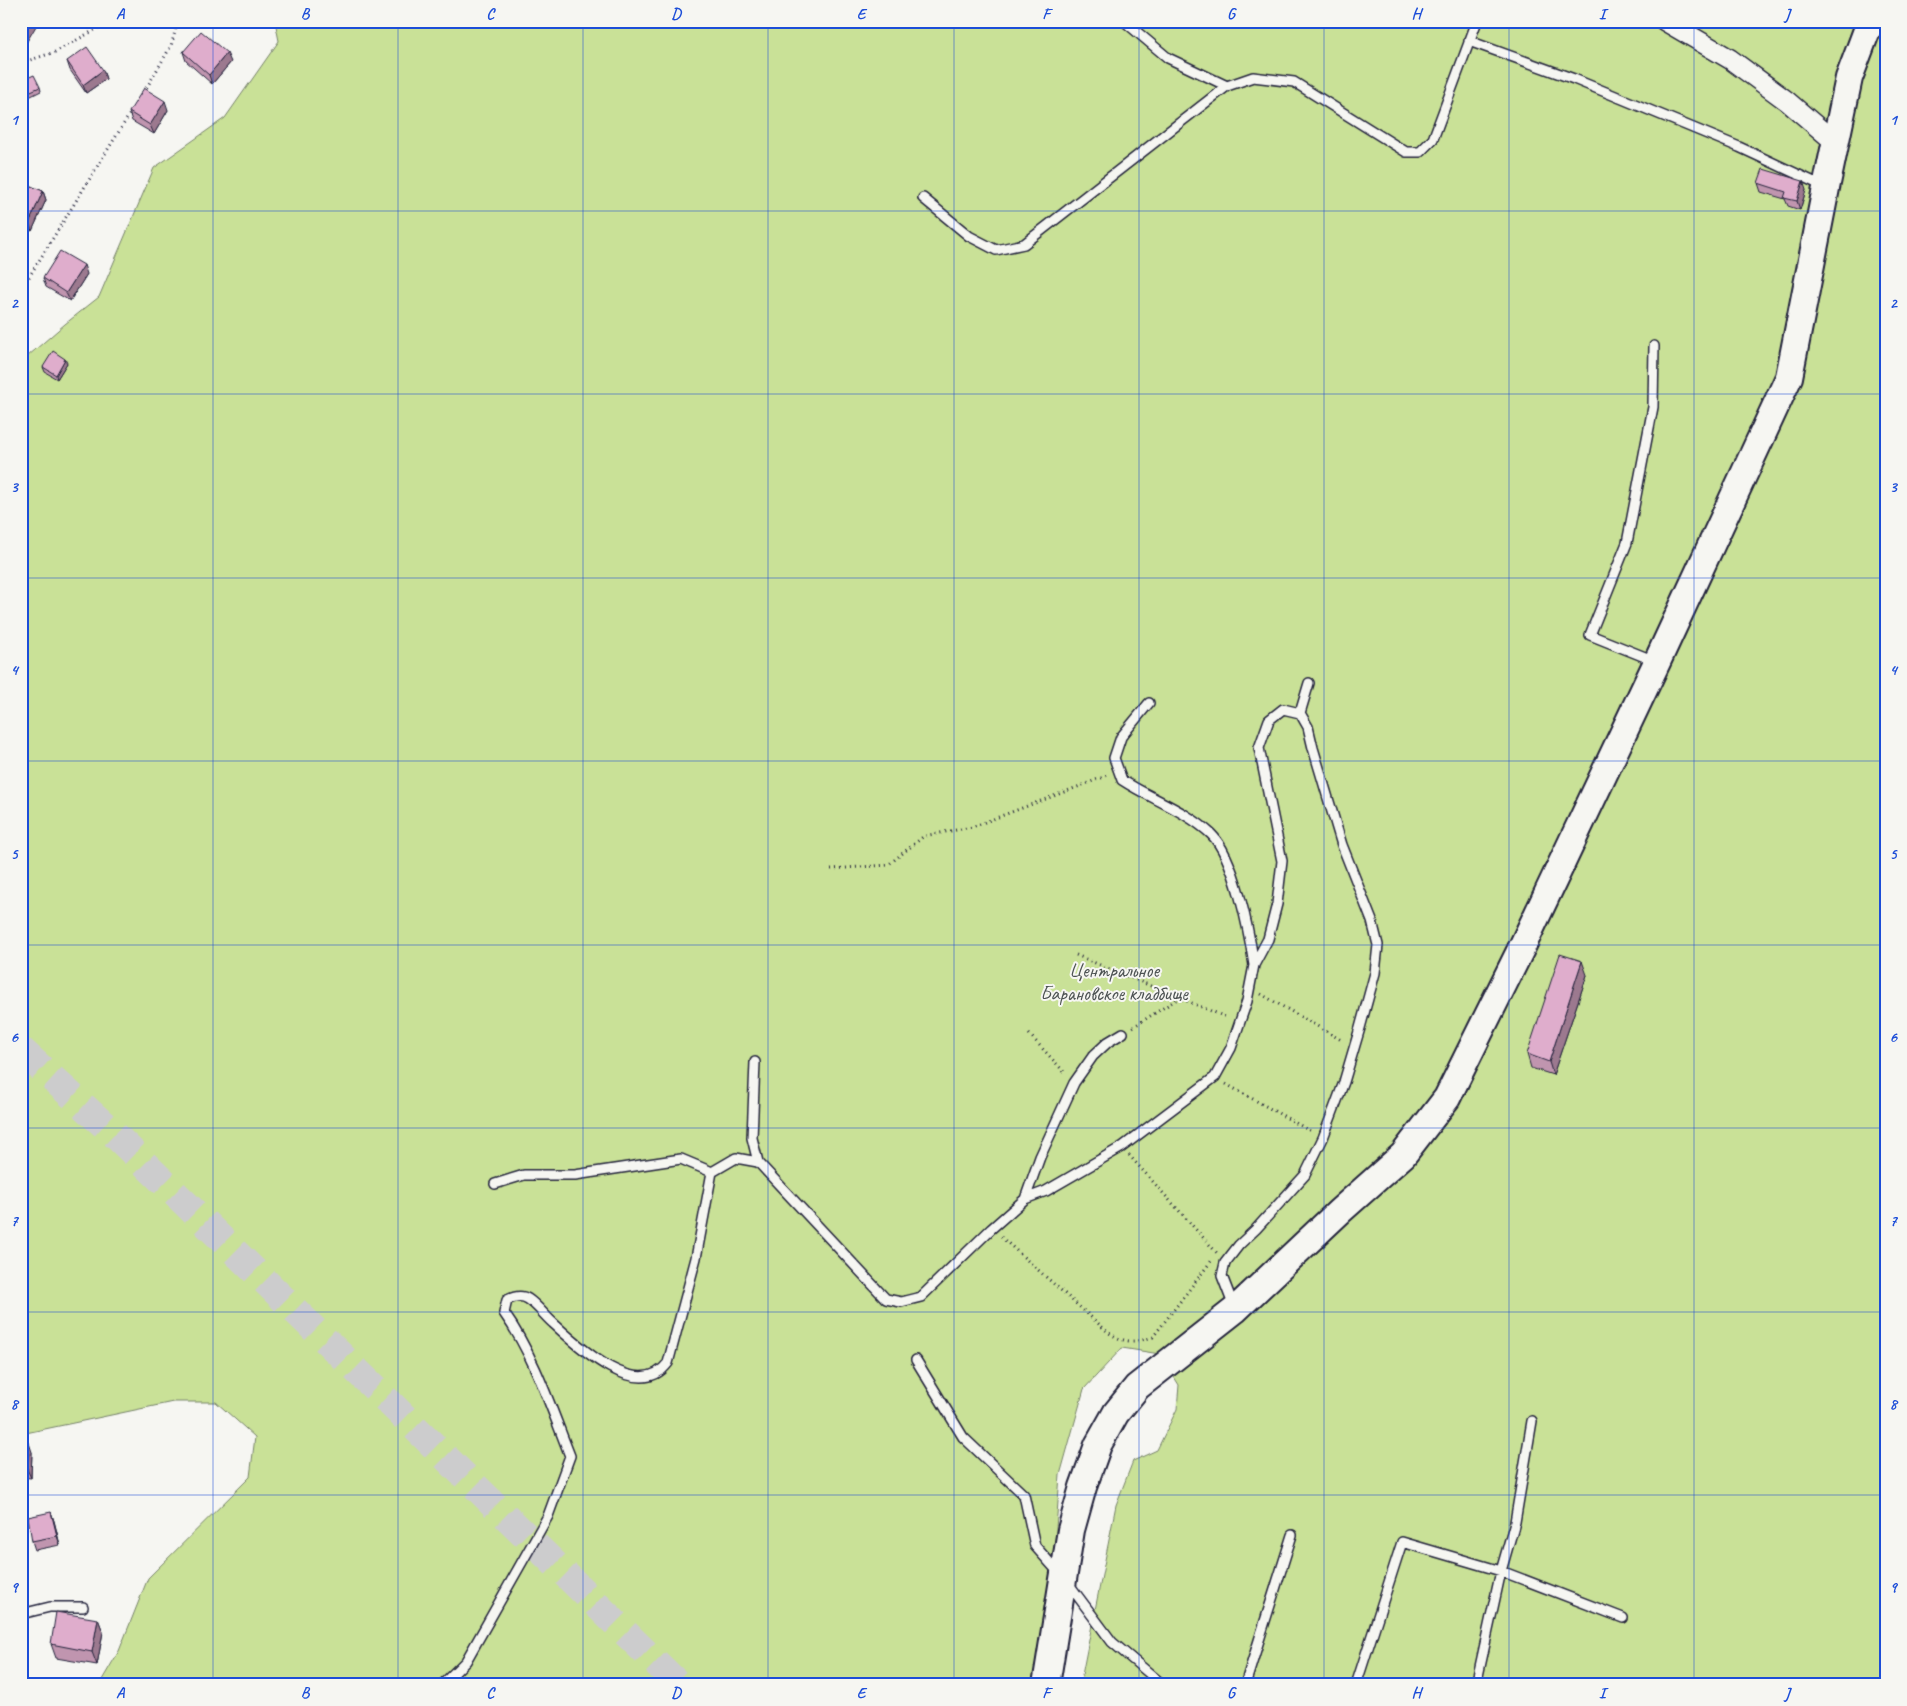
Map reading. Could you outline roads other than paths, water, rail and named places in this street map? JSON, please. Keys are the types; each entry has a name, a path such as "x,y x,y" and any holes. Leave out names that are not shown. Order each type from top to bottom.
{"street":[{"path":"1664,21 1730,59 1788,101 1836,143"},
{"path":"1046,1685 1071,1530 1098,1444 1116,1413 1137,1388 1235,1310 1340,1211 1403,1155 1443,1105 1522,947 1789,377 1849,78 1867,30 1873,21"}],"lane":[{"path":"1124,21 1168,58 1228,86"},
{"path":"923,198 969,236 996,250 1024,244 1228,86 1253,77 1294,82 1406,152 1420,152 1433,139 1477,21"},
{"path":"1469,41 1583,82 1739,146 1826,188"},
{"path":"1654,346 1653,407 1627,543 1590,635 1657,662"},
{"path":"1235,1310 1222,1276 1226,1263 1239,1245 1305,1175 1323,1138 1344,1082 1375,973 1378,945 1372,921 1342,845 1312,748 1308,727 1300,713 1309,683"},
{"path":"755,1062 752,1138 758,1162 886,1299 900,1302 922,1296 1025,1199 1046,1191 1122,1147 1215,1077 1231,1048 1250,988 1254,965 1249,929 1229,863 1212,835 1176,810 1122,780 1118,771 1114,758 1120,738 1149,703"},
{"path":"1254,965 1268,939 1277,904 1282,861 1259,748 1269,720 1283,709 1300,713"},
{"path":"1025,1199 1040,1157 1074,1083 1093,1056 1108,1042 1123,1033"},
{"path":"442,1684 466,1661 548,1516 570,1456 518,1333 504,1313 507,1300 515,1296 527,1298 598,1362 626,1374 644,1378 662,1371 668,1363 696,1258 712,1172 736,1158 758,1162"},
{"path":"495,1184 524,1175 575,1175 681,1159 712,1172"},
{"path":"916,1360 963,1437 1024,1495 1034,1546 1064,1578 1112,1642 1163,1685"},
{"path":"1476,1685 1501,1571 1515,1522 1532,1421"},
{"path":"1245,1685 1292,1535"},
{"path":"1356,1685 1402,1542 1501,1571 1623,1618"},
{"path":"21,1614 50,1607 83,1608"}],"tunnel":[{"path":"21,1050 112,1132 679,1685"}],"park label":[{"name":"Центральное Барановское кладбище","path":"1114,982"}]}
